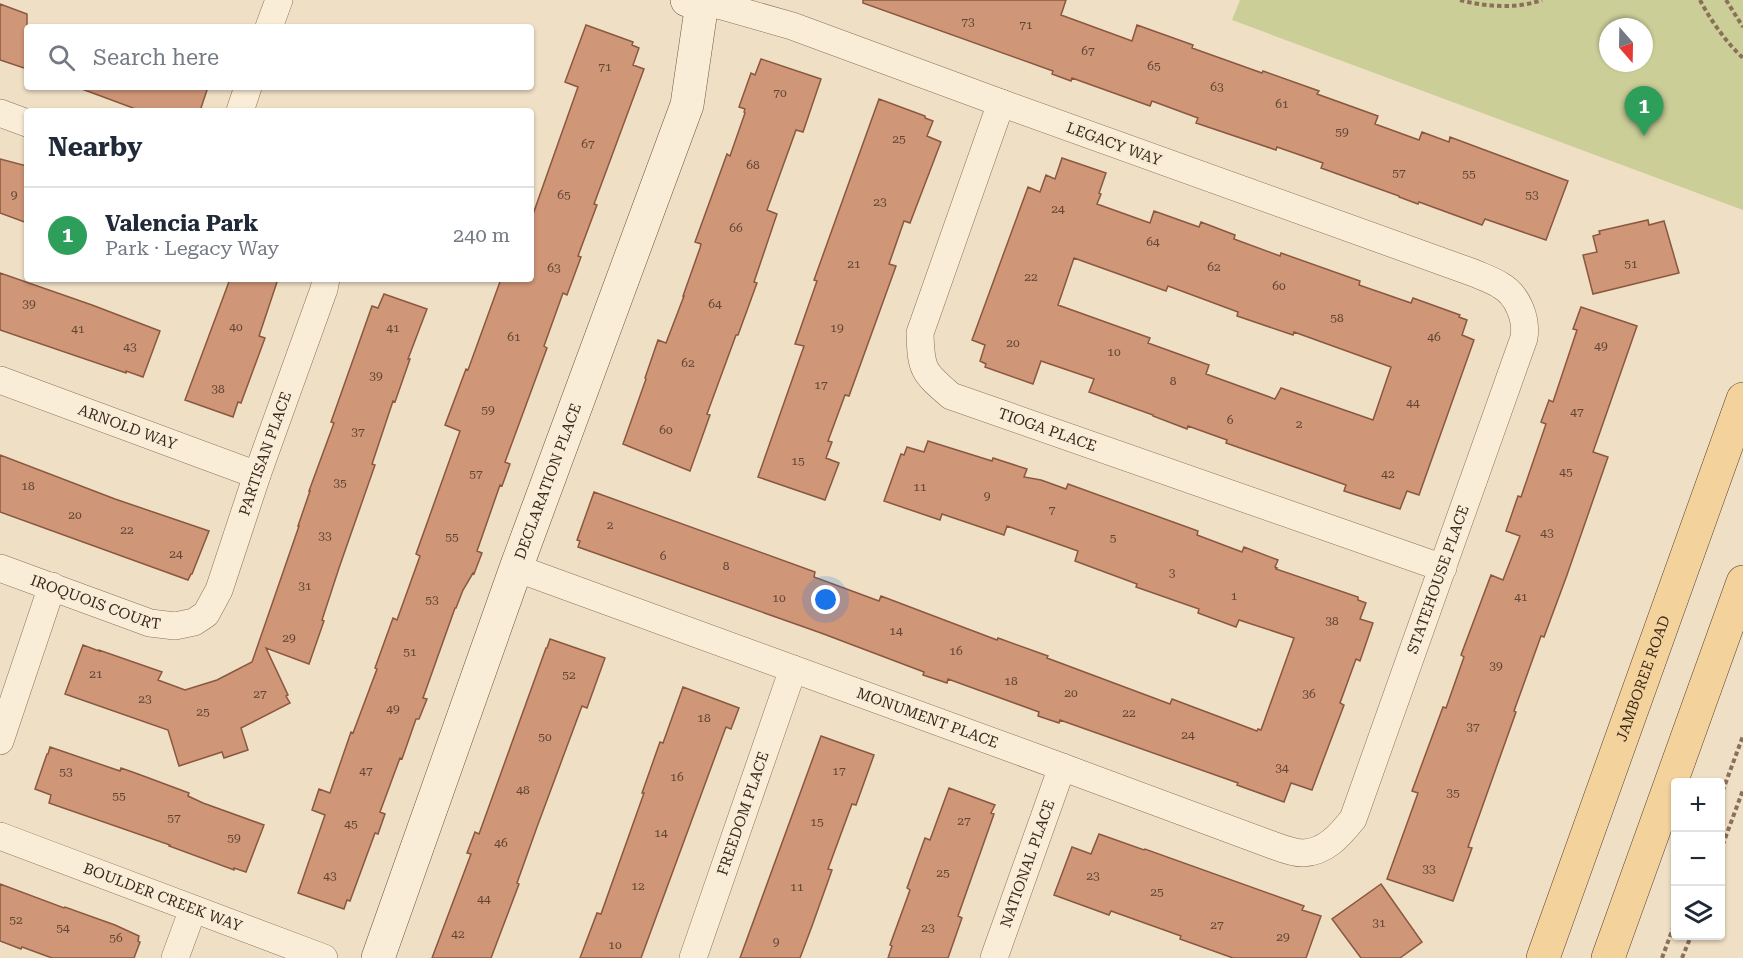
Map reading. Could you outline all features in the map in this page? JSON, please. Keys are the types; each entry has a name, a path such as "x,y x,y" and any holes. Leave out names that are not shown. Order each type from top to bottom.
{"main road":[{"name":"JAMBOREE ROAD","path":"1543,958 1743,399"},
{"path":"1608,958 1743,582"}],"street":[{"path":"270,24 279,0"},
{"name":"LEGACY WAY","path":"694,1 722,6 792,26 1001,104 1474,273 1502,285 1513,296 1523,317"},
{"name":"DECLARATION PLACE","path":"378,958 516,568 687,105 694,1"},
{"path":"241,108 247,90"},
{"name":"TIOGA PLACE","path":"1001,104 920,333 921,360 930,378 951,396 1443,568"},
{"path":"0,113 24,122"},
{"name":"PARTISAN PLACE","path":"194,622 206,614 219,590 325,282"},
{"name":"STATEHOUSE PLACE","path":"1338,838 1353,819 1443,568 1524,338 1526,328 1523,317"},
{"name":"ARNOLD WAY","path":"0,380 257,475"},
{"name":"IROQUOIS COURT","path":"0,568 150,623 175,626 194,622"},
{"name":"MONUMENT PLACE","path":"516,568 1275,846 1304,853 1321,848 1338,838"},
{"path":"0,741 52,586"},
{"name":"FREEDOM PLACE","path":"693,958 793,669"},
{"name":"NATIONAL PLACE","path":"994,958 1062,767"},
{"name":"BOULDER CREEK WAY","path":"0,836 324,958"},
{"path":"175,958 193,909"}],"path":[{"path":"1460,0 1472,3 1532,4 1542,0"},
{"path":"1700,0 1727,40 1743,58"},
{"path":"1726,0 1743,27"},
{"path":"1725,785 1743,736"},
{"path":"1725,839 1743,790"},
{"path":"1662,958 1671,934"},
{"path":"1682,958 1689,940"}],"green space":[{"path":"1240,0 1743,0 1743,210 1232,20"}],"building":[{"path":"863,0 1066,0 1061,15 1132,41 1137,25 1193,45 1192,48 1319,91 1317,94 1378,116 1375,124 1419,140 1422,132 1449,142 1450,137 1568,181 1546,240 1485,219 1482,225 1321,168 1323,163 1196,123 1198,118 1152,101 1150,106 1072,78 1071,81 1052,74 1053,71 863,3"},
{"path":"0,4 27,14 27,24 24,24 24,68 0,60"},
{"path":"586,25 633,42 632,45 639,48 633,65 644,69 594,204 597,205 578,256 581,257 567,295 563,293 544,346 547,348 505,462 510,464 502,486 500,485 477,551 482,553 474,574 455,608 423,698 427,699 419,719 416,719 380,812 385,814 378,834 375,833 350,901 347,900 344,909 298,893 325,815 312,810 319,789 330,793 351,732 353,733 377,669 375,668 393,618 397,620 420,556 416,554 460,431 445,425 500,282 534,282 534,212 578,87 565,82"},
{"path":"761,59 821,79 803,132 796,130 767,210 777,214 754,282 757,283 707,414 710,415 690,471 623,444 658,340 666,343 684,296 701,244 695,242 727,154 730,156 745,113 745,109 739,107 751,73 755,75"},
{"path":"85,90 207,90 201,108 133,108"},
{"path":"879,99 933,121 927,136 941,142 910,223 904,221 889,264 896,266 849,396 845,395 828,441 832,442 826,458 839,463 825,500 758,477 804,346 795,344 817,281 814,280"},
{"path":"1062,158 1106,173 1097,204 1150,223 1154,211 1199,227 1201,222 1235,235 1234,239 1280,256 1281,253 1360,281 1359,285 1411,303 1413,298 1460,315 1459,317 1467,320 1462,335 1474,340 1419,495 1407,491 1400,509 1344,491 1346,485 1226,443 1227,440 1188,426 1187,429 1089,392 1094,379 1041,361 1033,384 985,367 986,364 980,361 985,345 972,340 1028,187 1040,192 1046,175 1055,179","holes":["1074,258 1166,291 1168,286 1238,312 1237,316 1293,335 1294,332 1391,367 1373,420 1281,388 1275,399 1206,374 1209,365 1148,343 1150,338 1058,305"]},
{"path":"0,159 24,165 24,222 0,213"},
{"path":"1648,220 1649,225 1664,221 1679,273 1593,294 1583,255 1597,252 1593,236 1600,234 1599,231"},
{"path":"0,273 160,331 143,377 0,330"},
{"path":"229,282 277,282 259,336 265,338 241,403 238,402 233,417 185,400"},
{"path":"384,294 427,309 372,464 375,465 309,664 266,648 290,703 241,728 248,750 224,758 222,752 179,766 168,730 65,694 83,645 162,672 158,680 185,690 217,680 252,662 372,306 378,308"},
{"path":"1581,307 1637,326 1593,452 1608,457 1567,575 1544,637 1541,636 1514,711 1516,712 1468,847 1472,848 1453,901 1387,879 1418,793 1412,791 1443,707 1446,708 1464,657 1461,655 1491,575 1503,580 1520,536 1506,531 1518,496 1521,497 1546,424 1541,422 1549,400 1553,402 1577,330 1573,329"},
{"path":"928,441 992,461 993,458 1027,469 1024,477 1066,489 1068,484 1198,531 1197,535 1242,552 1244,547 1278,560 1276,569 1358,597 1358,600 1366,603 1360,619 1373,623 1360,661 1356,659 1340,703 1344,705 1312,790 1291,783 1284,802 1237,785 1238,783 1060,720 1059,723 1038,716 1039,712 948,679 947,683 923,675 924,672 821,633 578,547 580,541 577,540 594,492 815,572 814,577 879,601 881,596 997,640 998,638 1048,656 1047,658 1170,704 1172,699 1257,731 1261,730 1294,638 1239,620 1236,627 1198,613 1199,609 1136,587 1137,584 1075,561 1078,551 1007,526 1004,535 942,514 940,520 884,501 901,454 904,455 907,447 924,452"},
{"path":"0,455 115,499 209,531 192,574 188,580 0,512"},
{"path":"550,639 605,658 587,708 582,706 491,958 432,958 471,854 467,853 475,832 479,834"},
{"path":"683,687 739,708 731,729 726,727 641,958 580,958 597,913 601,914 660,742 663,743"},
{"path":"821,736 874,755 856,805 852,804 828,869 832,870 812,926 800,958 740,958"},
{"path":"50,747 120,771 121,768 138,774 189,793 188,796 203,803 264,825 246,872 234,868 234,870 49,803 51,795 35,789"},
{"path":"949,788 995,805 991,813 994,814 958,916 962,918 948,958 888,958 892,946 890,945 910,890 907,888 925,838 930,840"},
{"path":"1099,834 1304,906 1302,910 1321,916 1306,958 1233,958 1180,939 1181,936 1111,911 1109,915 1054,895 1072,847 1091,854"},
{"path":"0,884 115,925 139,936 138,941 140,942 134,958 52,958 0,941"},
{"path":"1381,884 1422,942 1400,958 1361,958 1332,919"}],"place":[{"name":"Valencia Park","path":"1644,136"}]}
